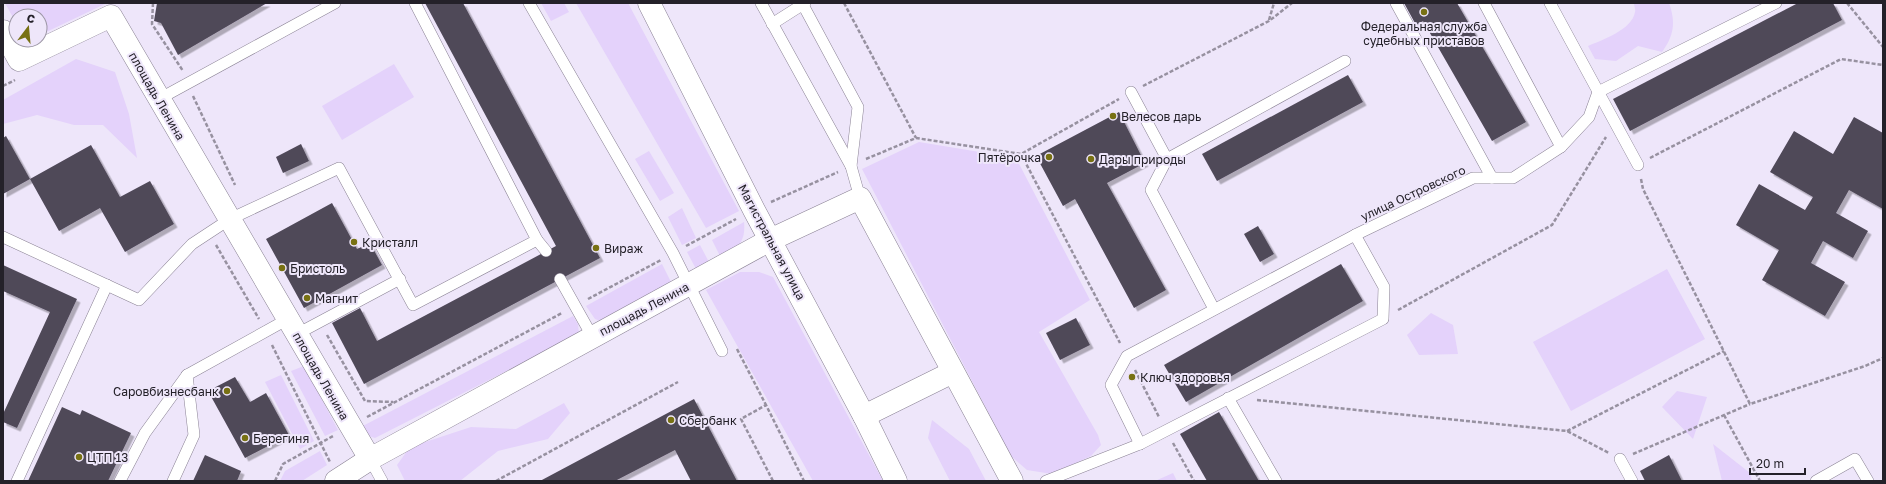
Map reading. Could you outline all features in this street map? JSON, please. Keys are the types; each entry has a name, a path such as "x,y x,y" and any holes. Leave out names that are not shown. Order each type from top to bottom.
{"street":[{"name":"Магистральная улица","path":"649,3 754,210 864,416 896,481"},
{"name":"площадь Ленина","path":"3,31 18,60 111,16 370,459 592,336 770,240 860,198"},
{"path":"860,198 1012,481"},
{"path":"864,416 953,372"},
{"path":"337,480 370,459"}],"lane":[{"path":"159,99 189,81 335,3"},
{"path":"415,3 537,240 546,251"},
{"path":"529,3 673,253 690,284 722,351"},
{"path":"761,3 851,166 860,198"},
{"path":"772,24 804,3 858,107 851,166"},
{"path":"1396,3 1492,178"},
{"path":"1484,3 1561,147"},
{"path":"1550,3 1638,165"},
{"path":"1598,92 1776,3"},
{"path":"1214,309 1151,190 1167,159 1345,61"},
{"path":"1131,92 1167,159"},
{"name":"улица Островского","path":"1127,356 1355,234 1474,178 1513,178 1561,147 1589,117 1598,92"},
{"path":"3,237 139,300 192,244 230,220 339,168 413,305 537,240"},
{"path":"1046,481 1140,444 1382,319 1384,287 1355,234"},
{"path":"120,481 145,433 187,375 266,332 293,327 400,279"},
{"path":"560,279 592,336"},
{"path":"17,481 107,285"},
{"path":"1127,356 1111,385 1140,444"},
{"path":"173,481 194,435 187,375"},
{"path":"1228,398 1276,481"},
{"path":"370,459 382,481"},
{"path":"1620,459 1632,481"},
{"path":"1816,481 1856,459 1868,481"}],"path":[{"path":"844,3 916,138"},
{"path":"1269,21 1274,3"},
{"path":"275,481 283,464 320,443 754,210 916,138 1022,154 1131,92 1269,21 1292,3"},
{"path":"1847,3 1883,47"},
{"path":"1750,404 1643,189 1638,165 1841,59 1883,65"},
{"path":"1382,319 1552,225 1614,123"},
{"path":"1022,154 1194,481"},
{"path":"209,233 266,332 337,480"},
{"path":"1567,431 1724,351"},
{"path":"1228,398 1307,404 1567,431 1620,459 1750,404 1865,366 1883,358"},
{"path":"496,481 678,382"},
{"path":"773,481 741,419 766,405 804,481"},
{"path":"1724,415 1760,481"}],"shaded area":[{"path":"5,3 107,3 48,31 48,8 8,8"},
{"path":"541,3 564,3 569,12 551,21"},
{"path":"576,3 628,3 739,211 706,228"},
{"path":"1634,3 1669,3 1673,16 1673,29 1662,52 1638,46 1616,61 1595,59 1588,46 1616,34 1623,29 1633,18 1635,11"},
{"path":"76,59 115,72 129,114 137,158 103,125 74,125 37,115 3,124 3,100"},
{"path":"394,64 414,97 342,140 322,106"},
{"path":"919,142 1016,158 1090,300 1039,332 1098,435 1101,445 1091,456 1052,474 1027,470 1011,456 862,169"},
{"path":"649,151 674,193 660,201 635,159"},
{"path":"682,208 696,238 682,245 668,217"},
{"path":"744,222 744,235 742,240 736,248 721,258 712,240"},
{"path":"700,245 710,264 696,269 687,252"},
{"path":"662,264 671,282 663,288 600,321 595,319 586,306"},
{"path":"1667,269 1705,339 1571,411 1533,342"},
{"path":"740,272 759,272 773,277 883,481 813,481 706,290"},
{"path":"1431,313 1453,325 1458,354 1419,355 1407,335"},
{"path":"573,316 578,324 579,334 375,438 365,435 357,429"},
{"path":"304,366 338,430 325,436 291,371"},
{"path":"281,375 314,441 300,449 265,382"},
{"path":"1677,391 1707,397 1693,439 1662,407"},
{"path":"564,403 570,413 548,439 498,451 460,481 405,481 397,465 410,447 471,427 516,429"},
{"path":"932,420 969,449 986,481 950,481 928,438"},
{"path":"1713,444 1750,473 1752,481 1722,481"},
{"path":"320,451 327,465 302,481 280,481 285,471"},
{"path":"1173,473 1177,481 1155,481"}],"building":[{"path":"157,3 267,3 178,55 161,23 154,21"},
{"path":"425,3 463,3 600,258 364,384 332,323 360,308 377,341 556,246"},
{"path":"1404,3 1457,3 1526,122 1492,141 1423,21 1416,25"},
{"path":"1798,3 1833,3 1842,20 1630,131 1613,99"},
{"path":"1348,75 1363,102 1217,181 1202,154"},
{"path":"1119,112 1145,163 1107,183 1166,290 1134,308 1075,199 1063,206 1036,156"},
{"path":"1854,117 1883,133 1883,209 1849,190 1836,213 1868,231 1853,258 1823,241 1811,263 1845,282 1825,316 1762,280 1779,250 1736,225 1759,184 1805,210 1813,197 1770,172 1794,131 1833,154"},
{"path":"6,136 30,179 3,194 3,138"},
{"path":"301,144 309,161 283,173 276,157"},
{"path":"91,145 120,197 150,181 174,224 125,252 100,208 59,231 30,179"},
{"path":"332,203 357,249 370,243 382,265 304,308 266,239"},
{"path":"1258,226 1274,254 1260,262 1244,234"},
{"path":"1341,264 1363,301 1186,402 1164,365"},
{"path":"3,265 77,299 17,428 3,422 3,414 50,312 3,291"},
{"path":"1076,318 1090,345 1060,360 1046,333"},
{"path":"235,377 250,402 266,393 289,435 245,458 208,391"},
{"path":"694,399 737,481 691,481 675,450 615,481 540,481"},
{"name":"ЦТП 13","path":"62,407 80,415 82,410 131,433 108,481 28,481"},
{"path":"1219,412 1259,481 1207,481 1180,434"},
{"path":"205,455 241,471 237,481 193,481"},
{"path":"1669,455 1682,481 1645,481 1640,471"}],"place":[{"name":"Федеральная служба судебных приставов","path":"1424,12"},
{"name":"Велесов дарь","path":"1113,116"},
{"name":"Пятёрочка","path":"1049,157"},
{"name":"Дары природы","path":"1091,159"},
{"name":"Кристалл","path":"354,242"},
{"name":"Вираж","path":"596,248"},
{"name":"Бристоль","path":"282,268"},
{"name":"Магнит","path":"307,298"},
{"name":"Ключ здоровья","path":"1132,377"},
{"name":"Саровбизнесбанк","path":"227,391"},
{"name":"Сбербанк","path":"671,420"},
{"name":"Берегиня","path":"245,438"},
{"name":"ЦТП 13","path":"79,457"}]}
